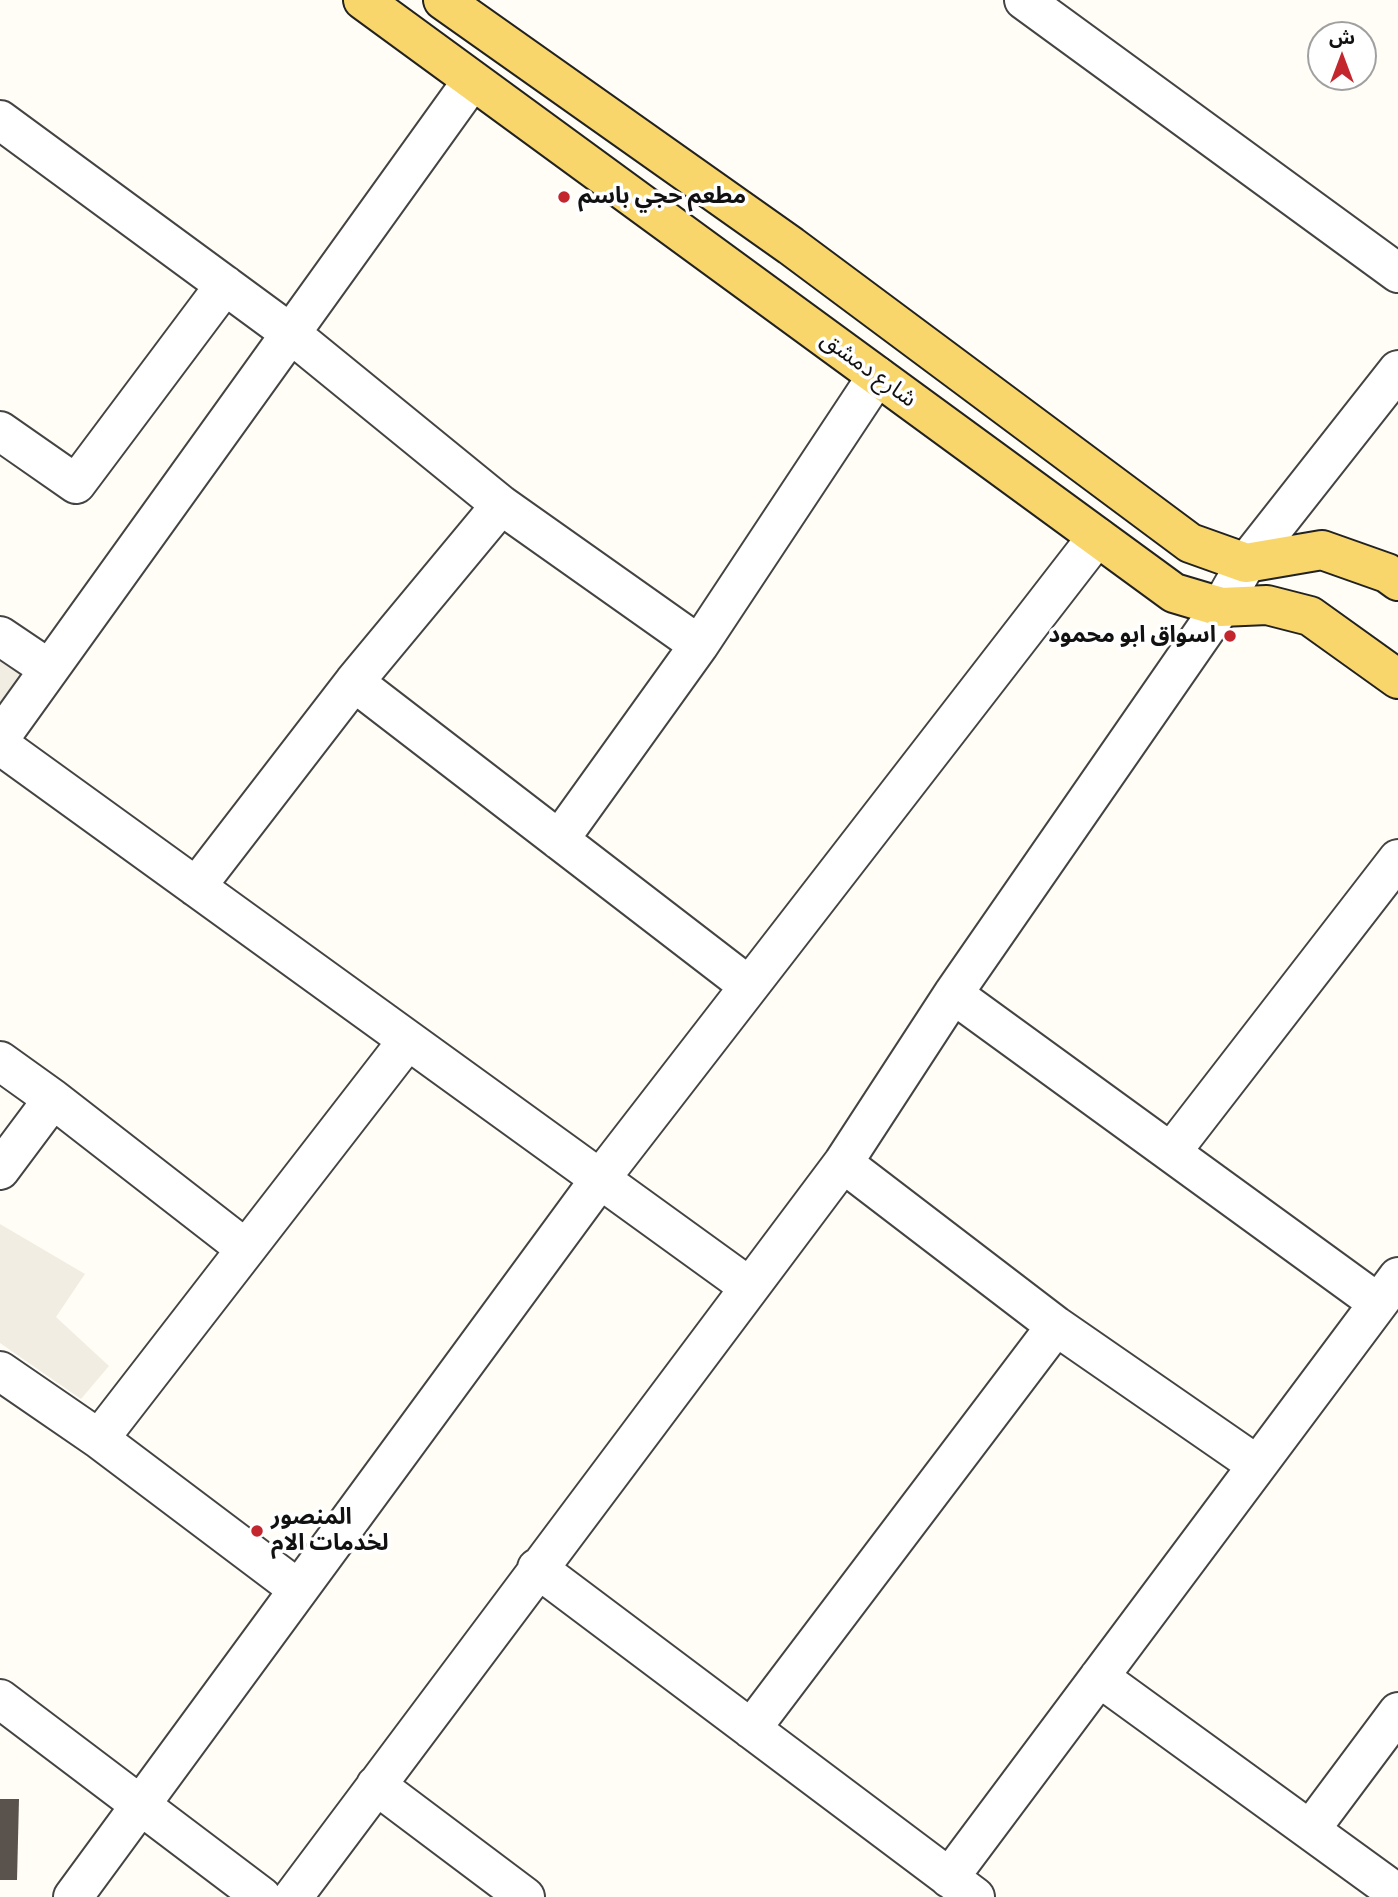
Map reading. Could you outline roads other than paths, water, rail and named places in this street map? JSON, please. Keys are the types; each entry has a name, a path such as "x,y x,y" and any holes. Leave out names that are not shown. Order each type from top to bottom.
{"main road":[{"name":"شارع دمشق","path":"363,0 1174,593 1221,607 1267,605 1310,616 1398,679"},
{"path":"443,0 791,246 1190,543 1246,563 1322,550 1387,573 1398,581"}],"street":[{"path":"1024,0 1398,272"},
{"path":"0,738 472,80"},
{"path":"0,120 290,333 501,505 699,645"},
{"path":"0,431 76,484 225,285"},
{"path":"293,1897 748,1286 843,1163 953,994 1221,607 1246,563 1398,370"},
{"path":"559,840 699,645 877,376"},
{"path":"196,887 354,682 501,505"},
{"path":"73,1897 600,1179 1097,537"},
{"path":"0,636 49,669"},
{"path":"354,682 750,986"},
{"path":"0,745 748,1286"},
{"path":"1172,1151 1398,859"},
{"path":"537,1568 962,1887 1099,1677 1388,1290 1172,1151 953,994"},
{"path":"99,1439 408,1040"},
{"path":"0,1061 53,1098 246,1249"},
{"path":"0,1170 53,1098"},
{"path":"843,1163 1056,1326 1257,1465"},
{"path":"751,1729 1056,1326"},
{"path":"0,1371 99,1439 298,1589"},
{"path":"1099,1677 1398,1894"},
{"path":"0,1699 262,1897"},
{"path":"1310,1830 1398,1712"},
{"path":"376,1785 525,1897"}],"place":[{"name":"مطعم حجي باسم","path":"564,197"},
{"name":"اسواق ابو محمود","path":"1230,636"},
{"name":"المنصور لخدمات الام","path":"257,1531"}]}
